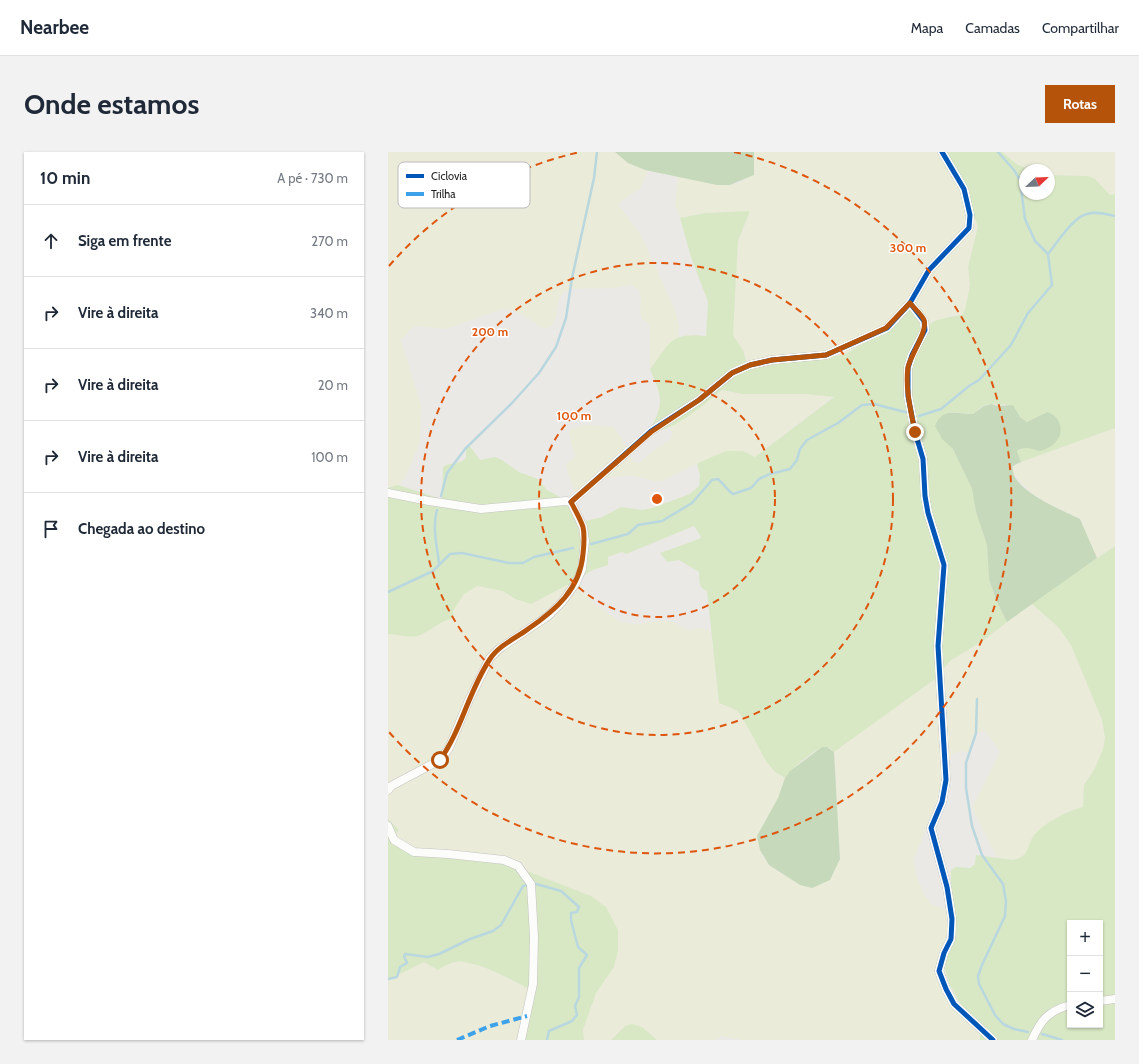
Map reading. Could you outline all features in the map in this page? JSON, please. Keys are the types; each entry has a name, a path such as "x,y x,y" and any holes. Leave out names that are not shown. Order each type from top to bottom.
{"street":[{"path":"571,502 651,432 699,400 732,373 750,365 772,360 826,355 886,328 910,303 929,270 969,228 970,215 964,189 942,152"},
{"path":"910,303 924,321 924,330 912,355 908,368 908,396 915,432 924,459 925,496 928,513 944,566 938,646 946,780 942,802 931,828 947,887 952,919 952,939 944,953 939,971 954,1004 993,1040"},
{"path":"388,493 481,509 566,501 571,502"},
{"path":"388,790 391,786 440,760 448,748 469,700 490,658 499,649 548,616 562,602 576,583 582,569 585,541 583,527 571,502"},
{"path":"388,826 394,840 414,852 504,860 518,866 531,884 534,936 533,984 521,1040"},
{"path":"1103,1001 1115,999"},
{"path":"1032,1040 1040,1023 1051,1013 1067,1006"}],"green space":[{"path":"388,152 615,152 628,163 648,171 640,188 620,202 619,206 641,235 674,308 679,325 678,337 671,342 650,369 650,325 642,319 640,312 641,296 639,291 631,285 612,288 571,289 564,292 559,298 555,321 552,325 544,329 513,310 503,309 446,329 417,326 411,329 401,340 421,405 420,442 405,478 398,485 388,488"},
{"path":"615,152 754,152 754,175 730,185 717,185 645,170 628,163"},
{"path":"754,152 941,152 962,182 978,227 968,267 970,285 965,310 962,315 951,315 939,321 932,321 928,325 908,309 894,325 844,355 747,364 746,356 733,335 738,241 750,211 706,213 680,218 675,204 678,176 730,185 739,183 754,174"},
{"path":"941,152 1002,152 1019,165 1019,200 1055,200 1055,175 1088,176 1095,179 1110,195 1115,194 1115,428 1021,462 1017,451 1026,447 1031,448 1047,412 1027,422 1005,404 989,404 973,414 951,412 944,414 938,433 953,449 972,489 976,512 987,545 989,579 996,600 1007,622 984,640 950,661 935,679 834,752 830,748 822,747 797,765 785,778 774,771 766,761 741,715 736,710 719,703 707,591 700,585 699,572 679,560 667,562 660,553 699,539 701,537 694,526 626,554 622,552 608,557 608,565 589,572 583,578 580,588 567,585 531,604 515,599 503,591 477,586 464,594 453,611 454,618 443,622 417,636 410,637 388,634 388,488 398,485 442,499 443,467 460,462 466,458 466,449 469,445 480,460 495,457 519,472 538,479 547,490 572,503 578,514 585,521 602,517 621,507 643,510 690,494 699,486 700,475 697,464 700,462 726,451 743,451 755,457 834,397 805,394 743,394 722,390 688,417 678,423 659,431 649,432 657,414 660,401 650,369 672,341 685,336 706,336 708,302 691,257 680,218 706,213 750,211 738,241 733,335 743,350 747,364 844,355 894,325 911,307 928,325 939,319 962,315 965,310 970,285 968,267 978,227 962,182"},
{"path":"1002,152 1115,152 1115,194 1110,195 1088,176 1055,175 1055,164 1018,165"},
{"path":"722,390 743,394 805,394 834,396 755,457 743,451 700,462 662,481 655,481 631,475 597,479 575,493 566,467 567,463 575,458 569,434 571,429 584,425 614,427 622,439 633,462 639,463 654,450 670,440 672,435 670,426 692,414"},
{"path":"991,404 998,406 1013,405 1020,417 1027,422 1047,412 1052,414 1058,420 1061,429 1060,434 1052,446 1041,451 1023,448 1017,451 1021,462 1013,466 1014,475 1019,483 1028,491 1050,505 1080,519 1097,558 1007,622 996,600 989,579 987,545 976,512 972,489 953,449 942,439 935,426 938,420 946,413 973,414 984,406"},
{"path":"1115,428 1115,546 1097,558 1080,519 1042,501 1023,485 1013,473 1012,468 1021,462"},
{"path":"1115,546 1115,1040 980,1040 980,1030 960,1003 949,983 942,960 950,937 951,870 956,867 970,868 975,864 976,855 1013,860 1023,856 1034,835 1045,825 1063,814 1083,807 1084,785 1095,768 1103,749 1105,738 1102,720 1071,645 1058,627 1031,603"},
{"path":"567,585 580,588 595,604 621,622 634,624 670,621 687,630 701,628 708,630 711,633 719,703 736,710 741,715 766,761 774,771 785,778 778,798 757,836 763,858 769,865 785,876 840,859 834,752 935,679 950,661 984,640 1031,603 1058,627 1071,645 1102,720 1105,738 1103,749 1095,768 1084,785 1083,808 1065,812 1031,842 1028,851 1022,857 1013,860 997,857 972,808 1000,752 985,731 975,733 972,746 968,752 960,751 952,755 948,760 938,800 914,858 916,874 922,890 931,904 953,912 942,960 949,983 960,1003 980,1030 980,1040 741,1040 721,1036 715,1040 657,1040 642,1027 625,1026 611,1040 584,1040 583,1030 596,993 614,967 618,950 618,930 591,896 514,866 414,853 393,838 399,830 388,819 388,634 419,635 425,632 446,620 464,594 477,586 503,591 515,599 531,604"},
{"path":"822,747 827,747 834,752 840,859 830,880 812,888 800,885 769,865 760,850 757,836 778,798 785,778 790,771"},
{"path":"388,819 399,830 393,838 401,849 514,866 591,896 606,907 618,930 618,950 614,967 596,993 583,1030 584,1040 521,1040 533,991 500,974 473,964 454,962 438,970 424,962 388,980"},
{"path":"463,961 493,971 533,991 521,1040 388,1040 388,980 424,962 438,970 446,965"},
{"path":"632,1024 642,1027 657,1040 611,1040 625,1026"}],"waterway":[{"path":"441,496 447,473 465,449 512,403 539,373 556,347 566,318 572,278 594,178 597,152"},
{"path":"998,152 1014,170 1020,180 1025,219 1035,241 1048,254"},
{"path":"919,416 941,409 969,386 979,380 1011,345 1028,313 1052,285 1048,254 1071,225 1082,216 1090,213 1101,213 1115,216"},
{"path":"591,544 628,534 638,525 662,521 692,503 712,480 718,479 733,494 751,488 759,479 770,474 790,469 797,460 800,449 807,440 838,423 862,405 874,404 909,413"},
{"path":"437,510 435,530 439,563"},
{"path":"388,592 433,571 450,554 462,553 509,563 523,563 534,557 573,548"},
{"path":"977,699 976,733 966,763 966,788 972,826 982,855 1003,884 1006,901 1005,916 982,965 978,976 979,984 995,1015 1003,1024 1014,1029 1028,1032"},
{"path":"536,884 561,891 579,907 577,912 571,913 571,920 578,947 587,955 579,968 579,997 575,1006 577,1015 572,1021 549,1031 547,1040"},
{"path":"388,979 397,977 400,967 407,963 404,956 405,954 428,957 439,954 470,939 493,931 501,925 523,886 527,885"},
{"path":"1042,1034 1062,1040"}],"marked path":[{"path":"457,1040 490,1026 527,1016"}],"cycle path":[{"path":"571,502 651,431 699,400 732,373 750,365 772,360 826,355 887,328 910,303 929,270 969,228 970,215 964,189 942,152"},
{"path":"910,303 924,321 925,330 912,355 908,368 908,396 915,432 923,459 925,496 928,513 944,565 938,646 946,780 942,802 931,828 947,887 952,919 951,939 944,953 939,971 954,1004 993,1040"}],"route":[{"path":"440,760 448,748 469,700 490,658 499,649 548,616 562,602 576,583 582,569 585,541 583,527 571,502 651,432 699,400 732,373 750,365 772,360 826,355 886,328 910,303 924,321 924,330 912,355 908,368 908,396 915,432"}]}
